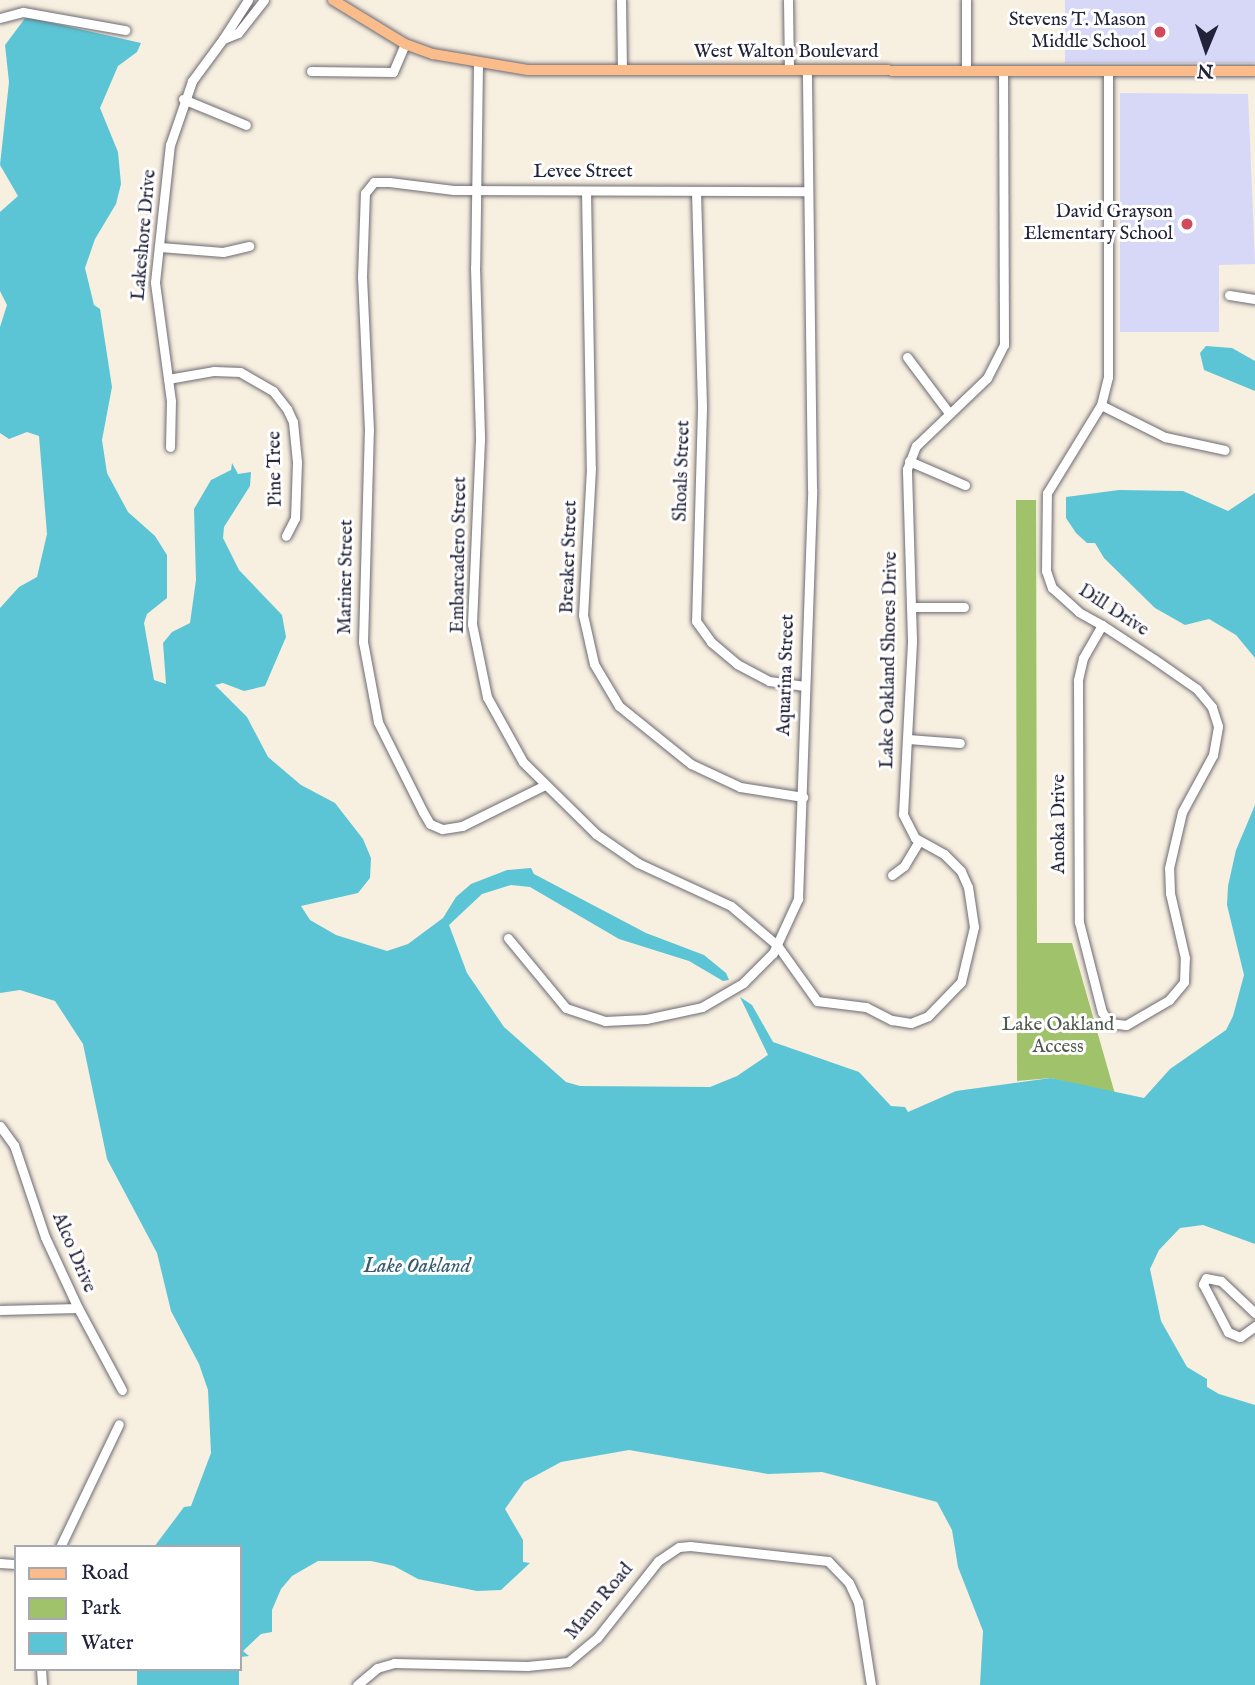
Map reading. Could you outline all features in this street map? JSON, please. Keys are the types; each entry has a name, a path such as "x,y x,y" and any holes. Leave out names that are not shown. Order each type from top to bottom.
{"main road":[{"name":"West Walton Boulevard","path":"333,0 405,44 478,64 622,70 1255,71"}],"street":[{"name":"Lakeshore Drive","path":"170,447 173,419 156,308 170,145 183,99 248,0"},
{"name":"Lakeshore Drive","path":"223,39 239,33 264,0"},
{"path":"621,0 622,70"},
{"path":"788,0 789,70"},
{"path":"966,0 966,71"},
{"path":"0,18 23,12 42,16 65,16 125,30"},
{"path":"311,71 393,72 405,44"},
{"name":"Embarcadero Street","path":"478,64 475,190 480,440 472,624 487,697 502,730 543,786 573,816 638,863 731,906 777,945"},
{"name":"Aquarina Street","path":"508,938 556,1000 579,1015 605,1021 690,1012 717,1001 743,983 777,945 798,899 812,465 807,71"},
{"path":"965,485 909,461 916,446 986,378 1004,345 1003,71"},
{"name":"Dill Drive","path":"1108,71 1109,365 1101,405 1047,493 1044,541 1052,587 1102,625 1197,689 1212,707 1218,726 1213,755 1182,812 1169,868 1170,893 1185,958 1184,982 1169,1000 1138,1020 1126,1025 1110,1023"},
{"path":"183,99 246,125"},
{"name":"Levee Street","path":"365,193 374,182 475,190 807,191"},
{"name":"Breaker Street","path":"586,191 591,468 583,615 594,664 619,706 691,764 740,787 803,797"},
{"name":"Shoals Street","path":"696,191 702,408 696,621 711,642 737,664 769,681 803,686"},
{"name":"Mariner Street","path":"365,193 362,276 369,430 363,642 378,722 422,812 430,824 442,830 462,826 543,786"},
{"path":"160,247 223,252 249,246"},
{"path":"1229,295 1255,299"},
{"path":"907,357 949,413"},
{"name":"Pine Tree","path":"168,379 214,371 240,372 272,391 287,409 293,422 297,462 295,518 286,536"},
{"path":"1101,405 1165,437 1225,450"},
{"name":"Lake Oakland Shores Drive","path":"909,461 912,607 903,814 919,841"},
{"path":"912,607 964,607"},
{"name":"Anoka Drive","path":"1102,625 1083,659 1077,680 1078,884 1082,946 1110,1023"},
{"path":"908,739 960,743"},
{"path":"777,945 817,1001 866,1007 903,1022 929,1016 961,982 973,944 974,927 968,887 961,871 944,854 919,841 904,866 892,875"},
{"name":"Alco Drive","path":"0,1126 14,1145 45,1237 78,1308 122,1390"},
{"path":"1255,1313 1221,1281 1206,1278 1203,1284 1228,1332 1240,1337 1255,1326"},
{"path":"0,1310 78,1308"},
{"path":"61,1545 119,1424"},
{"name":"Mann Road","path":"357,1685 377,1668 394,1663 527,1666 568,1662 605,1629 658,1561 679,1547 813,1556 828,1561 849,1583 858,1602 872,1685"}],"shaded area":[{"name":"Stevens T. Mason Middle School","path":"1065,0 1255,0 1255,63 1065,63"},
{"name":"David Grayson Elementary School","path":"1120,93 1248,94 1255,264 1219,265 1219,332 1120,332"}],"green space":[{"name":"Lake Oakland Access","path":"1016,500 1036,500 1037,943 1072,943 1115,1094 1051,1078 1017,1081"}],"water":[{"name":"Lake Oakland","path":"26,17 141,43 137,52 118,66 100,108 118,152 121,184 116,204 95,239 85,268 94,305 100,309 112,387 102,440 107,473 128,512 155,536 167,555 167,598 147,614 144,623 154,680 166,684 163,643 172,632 190,623 196,580 194,509 211,480 231,470 232,463 238,474 251,472 250,486 224,527 223,538 239,570 282,615 286,637 265,686 244,691 223,683 215,685 247,717 268,757 301,785 335,803 363,839 371,858 370,878 358,893 301,906 310,920 336,935 387,951 408,944 443,918 456,897 471,884 507,870 531,868 534,874 646,933 704,955 726,973 729,980 723,981 689,961 619,939 530,887 511,885 482,894 449,925 467,973 504,1027 566,1082 580,1086 710,1087 737,1076 768,1055 740,997 752,1005 773,1042 859,1072 891,1106 905,1107 908,1112 956,1091 1051,1078 1144,1098 1170,1069 1226,1030 1233,1016 1244,975 1227,905 1228,886 1236,850 1255,805 1255,1244 1203,1225 1180,1228 1159,1250 1150,1269 1161,1321 1187,1367 1207,1379 1207,1387 1219,1394 1255,1405 1255,1685 980,1685 983,1631 958,1567 952,1530 937,1502 822,1472 768,1474 629,1450 561,1462 524,1482 505,1509 523,1540 523,1562 530,1563 501,1590 477,1591 418,1579 394,1566 371,1561 318,1561 292,1576 281,1589 272,1610 272,1632 261,1634 243,1651 249,1656 242,1657 242,1545 156,1545 184,1507 191,1506 211,1453 208,1390 199,1364 171,1311 157,1253 107,1159 83,1044 55,1001 20,990 0,993 0,608 19,587 37,577 47,534 39,436 27,432 9,439 0,433 0,327 7,305 0,291 0,212 18,196 0,165 9,82 5,45"},
{"path":"1206,346 1232,348 1255,361 1255,391 1204,370 1200,353"},
{"path":"1119,490 1183,491 1228,511 1255,493 1255,658 1236,635 1209,619 1185,625 1155,608 1104,558 1095,543 1087,543 1076,533 1066,518 1066,497"},
{"path":"137,1671 239,1671 239,1685 137,1685"}],"place":[{"name":"Stevens T. Mason Middle School","path":"1160,32"},
{"name":"David Grayson Elementary School","path":"1187,224"}]}
